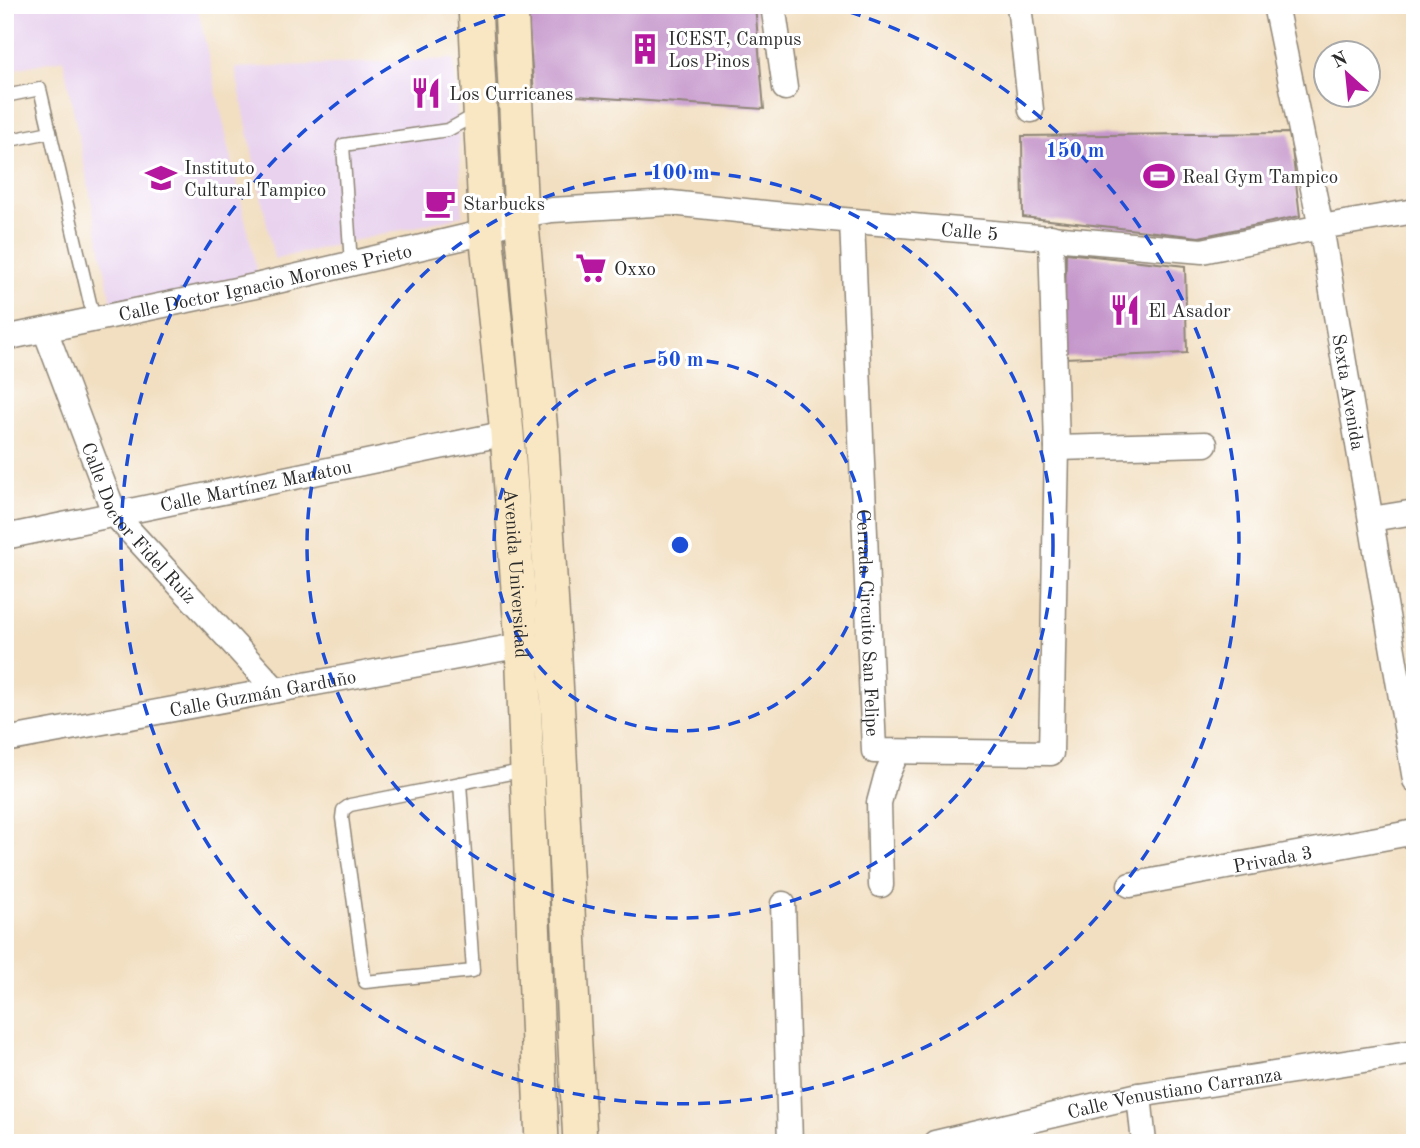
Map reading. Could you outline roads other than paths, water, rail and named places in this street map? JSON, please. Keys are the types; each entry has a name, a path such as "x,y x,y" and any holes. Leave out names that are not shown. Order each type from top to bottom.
{"main road":[{"name":"Avenida Universidad","path":"475,5 486,232 507,433 522,645 544,766 574,1024 580,1143"},
{"name":"Avenida Universidad","path":"511,5 521,215 541,432 544,766 537,1028 542,1143"},
{"path":"537,1028 574,1024"}],"street":[{"path":"773,5 785,88"},
{"path":"1019,5 1031,110"},
{"name":"Sexta Avenida","path":"1275,5 1321,227 1415,780"},
{"name":"Calle 5","path":"521,215 552,210 671,203 1202,251 1415,211"},
{"name":"Calle Doctor Ignacio Morones Prieto","path":"5,338 351,264 486,232 521,215"},
{"name":"Cerrada Circuito San Felipe","path":"852,221 874,751 1051,753 1057,448 1051,237"},
{"name":"Calle Doctor Fidel Ruiz","path":"45,330 115,515 276,690"},
{"name":"Calle Martínez Manatou","path":"5,537 507,433"},
{"path":"1057,448 1205,444"},
{"path":"1371,519 1415,512"},
{"name":"Calle Guzmán Garduño","path":"5,740 522,645"},
{"path":"881,885 879,803 897,752"},
{"name":"Privada 3","path":"1130,885 1415,832"},
{"path":"783,904 790,1143"},
{"name":"Calle Venustiano Carranza","path":"935,1143 1139,1095 1415,1052"},
{"path":"1139,1095 1144,1143"}],"lane":[{"path":"5,96 40,89 94,320"},
{"path":"351,264 343,145 448,131 480,112"},
{"path":"5,141 50,132"},
{"path":"460,783 473,971 365,982 341,818 343,810 350,805 544,766"}],"place":[{"name":"ICEST, Campus Los Pinos","path":"645,49"},
{"name":"Los Curricanes","path":"426,93"},
{"name":"Real Gym Tampico","path":"1159,176"},
{"name":"Instituto Cultural Tampico","path":"161,178"},
{"name":"Starbucks","path":"440,203"},
{"name":"Oxxo","path":"591,268"},
{"name":"El Asador","path":"1125,310"}]}
